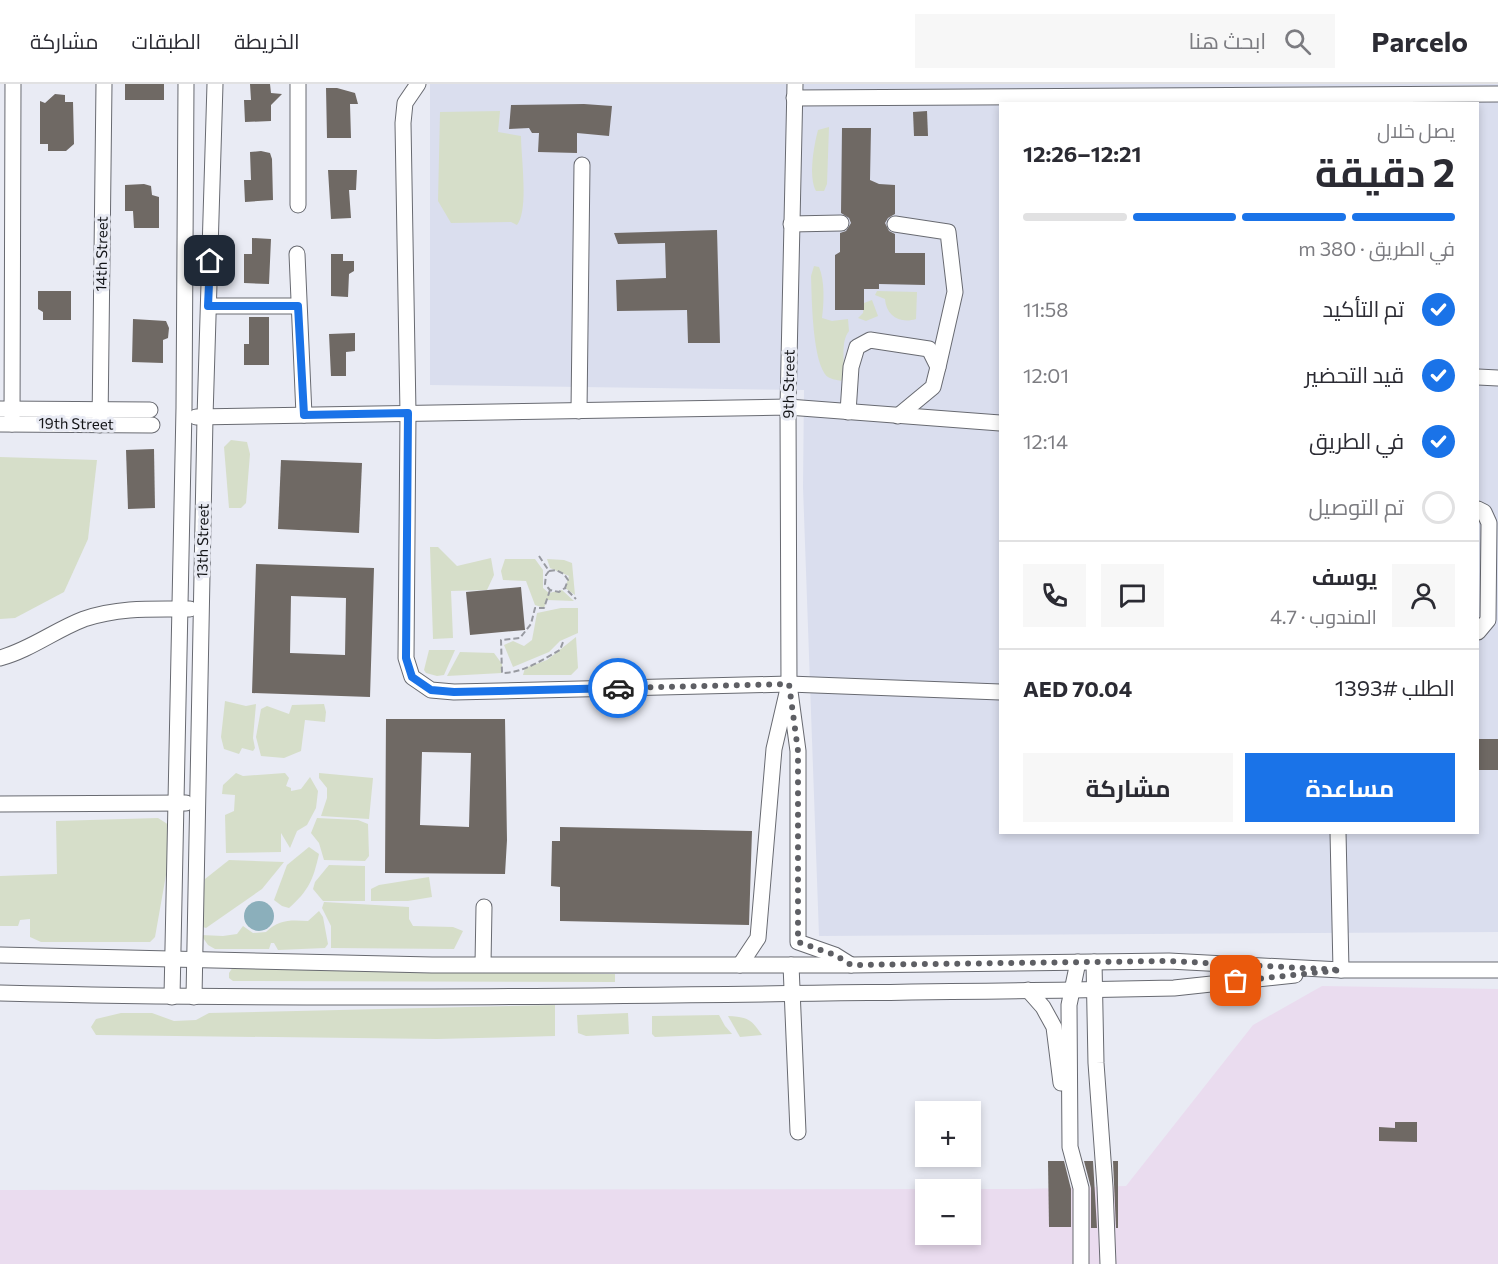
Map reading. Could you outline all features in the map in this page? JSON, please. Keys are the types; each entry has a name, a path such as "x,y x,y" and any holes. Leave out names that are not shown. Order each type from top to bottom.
{"street":[{"path":"6,416 13,84"},
{"name":"14th Street","path":"100,425 104,84"},
{"name":"13th Street","path":"172,997 184,417 186,84"},
{"name":"13th Street","path":"194,997 205,417 215,84"},
{"path":"298,84 298,205"},
{"path":"418,84 405,103 403,123 408,413 406,658 412,677 431,690 454,692 789,684 999,692"},
{"path":"794,91 875,90 1059,100 1498,94"},
{"name":"9th Street","path":"789,684 788,407 794,91"},
{"path":"579,411 582,165"},
{"path":"791,224 840,223"},
{"path":"895,224 948,232 955,292 933,387 898,416"},
{"path":"297,254 304,415"},
{"path":"208,306 298,306"},
{"path":"848,412 851,367 857,347 870,340 929,349 938,367"},
{"path":"1479,377 1498,378"},
{"path":"184,417 788,407 999,423"},
{"name":"19th Street","path":"6,416 100,409 150,410"},
{"name":"19th Street","path":"6,416 100,425 152,425"},
{"path":"1479,510 1484,512 1489,523 1493,550 1488,620 1479,631"},
{"path":"0,658 21,651 82,620 108,612 130,608 202,609"},
{"path":"740,965 758,938 774,749 789,684"},
{"path":"789,684 798,751 798,942 835,955 851,965"},
{"path":"0,804 198,802"},
{"path":"1338,834 1341,970"},
{"path":"483,964 484,907"},
{"path":"0,955 483,964 851,965 1169,961 1341,970 1498,970"},
{"path":"1070,1147 1068,1005 1078,962"},
{"path":"1094,962 1096,1063 1108,1264"},
{"path":"791,965 798,1132"},
{"path":"0,993 172,997 432,998 1072,990 1174,988 1341,970"},
{"path":"1028,990 1054,1027 1070,1147 1081,1188 1081,1264"}],"path":[{"path":"539,556 549,571"},
{"path":"556,570 564,573 568,579 565,588 559,592 550,590 545,584 549,571 556,570"},
{"path":"565,588 576,599"},
{"path":"550,590 544,608 535,608 531,624 520,638 501,640 502,673 519,671 546,658 560,650 563,642"}],"shaded area":[{"path":"430,84 1498,84 1498,932 819,936 803,487 804,390 430,385"},
{"path":"259,901 270,905 274,916 270,927 259,931 248,927 244,916 248,905"},
{"path":"1322,986 1498,989 1498,1264 0,1264 0,1190 915,1189 915,1245 981,1245 981,1189 1126,1186 1253,1025"}],"green space":[{"path":"500,111 498,132 521,136 524,196 521,218 517,225 511,222 451,223 438,201 440,112"},
{"path":"829,127 827,184 824,191 816,191 812,178 815,144 818,130"},
{"path":"814,266 819,267 822,279 824,299 822,318 832,321 848,319 849,331 844,347 844,377 841,381 828,377 819,359 812,299 811,276"},
{"path":"877,291 917,292 916,319 905,320 895,317 888,310 885,299 875,295"},
{"path":"872,300 878,316 866,321 858,318 863,313 864,303"},
{"path":"231,440 247,442 250,454 246,503 241,508 229,508 224,447"},
{"path":"0,457 97,460 88,539 64,592 15,618 0,619"},
{"path":"430,547 438,547 457,566 491,558 494,575 487,590 451,591 453,638 433,639"},
{"path":"505,559 535,559 543,570 543,588 549,593 562,590 574,601 547,600 544,608 535,605 526,581 503,580 501,571"},
{"path":"547,559 572,563 575,595 565,588 569,576 550,568"},
{"path":"561,608 578,608 578,633 560,641 549,652 513,667 504,645 513,641 524,646 532,640 537,613"},
{"path":"576,637 578,668 571,675 523,675 525,668 547,660"},
{"path":"429,650 455,650 444,675 437,676 426,673 424,670"},
{"path":"460,652 494,653 502,664 502,673 447,676"},
{"path":"225,701 246,706 256,704 253,738 255,748 253,751 242,748 239,754 224,749 221,737"},
{"path":"324,704 325,722 305,720 301,751 284,758 261,756 256,737 261,709 267,706 289,714 292,705"},
{"path":"236,773 243,776 285,773 289,778 286,786 291,788 291,791 301,789 310,777 318,791 316,808 307,825 297,831 290,848 281,833 281,852 226,853 225,815 234,811 235,795 222,794 223,785"},
{"path":"319,773 373,778 369,819 321,816 327,798 327,788 319,778"},
{"path":"158,818 169,825 169,858 155,937 150,942 41,942 30,937 30,919 20,920 18,926 0,926 0,876 57,874 56,821"},
{"path":"317,818 358,820 368,824 369,856 365,861 324,860 319,843 311,833"},
{"path":"309,847 319,854 312,878 306,890 289,908 282,906 274,900 287,865"},
{"path":"229,860 284,862 262,889 206,928 200,926 205,879"},
{"path":"329,865 365,866 365,901 323,901 313,889 315,882"},
{"path":"429,877 432,897 408,901 371,901 371,889 379,885"},
{"path":"324,902 409,907 409,919 413,926 453,927 463,931 454,949 331,948 331,926 322,908"},
{"path":"319,911 323,917 328,944 325,948 278,950 274,943 271,943 269,949 215,949 208,945 201,935 237,934 243,926 253,933 266,932 281,923 308,921"},
{"path":"233,967 615,974 615,982 233,981 229,978 229,973"},
{"path":"555,1005 555,1036 437,1039 96,1035 91,1027 96,1019 121,1013 152,1013 174,1021 196,1020 209,1013"},
{"path":"628,1013 629,1034 586,1036 578,1033 577,1015"},
{"path":"719,1015 732,1034 655,1037 652,1034 652,1016"},
{"path":"728,1016 748,1020 762,1035 740,1037"}],"building":[{"path":"125,84 164,84 164,100 125,100"},
{"path":"250,84 270,84 271,93 282,94 271,105 271,121 245,122 244,100 251,100"},
{"path":"326,88 337,88 355,93 358,104 350,104 351,138 327,138"},
{"path":"55,94 65,95 65,102 73,102 74,144 66,151 48,151 48,144 40,144 40,101 45,103"},
{"path":"511,105 612,106 609,136 577,133 577,153 538,152 539,133 532,133 529,128 509,129"},
{"path":"927,111 928,136 914,136 913,112"},
{"path":"842,128 871,128 870,180 879,184 895,185 895,214 885,223 889,231 895,234 895,253 925,253 925,285 879,284 879,289 864,289 864,310 835,310 835,255 840,252 840,233 846,231 851,223 849,218 841,213"},
{"path":"250,152 270,153 272,159 273,200 245,202 244,180 251,180"},
{"path":"328,170 357,170 356,190 349,190 351,218 331,219"},
{"path":"125,185 151,186 152,195 159,197 159,228 134,228 133,211 125,211"},
{"path":"717,230 720,343 688,343 687,310 617,311 616,280 666,278 665,243 618,244 614,233"},
{"path":"252,238 271,239 269,284 244,283 244,254 252,254"},
{"path":"331,254 343,254 343,261 354,261 354,271 349,274 348,297 331,296"},
{"path":"38,291 71,291 71,320 43,320 43,312 38,309"},
{"path":"249,317 269,317 269,365 244,365 244,344 249,344"},
{"path":"133,319 166,321 169,328 168,338 163,340 163,363 132,362"},
{"path":"355,333 355,351 346,352 346,376 331,376 329,334"},
{"path":"154,449 155,508 128,509 126,450"},
{"path":"281,460 362,463 359,533 278,529"},
{"path":"256,564 374,568 370,697 252,693","holes":["291,596 346,598 345,655 290,653"]},
{"path":"521,587 525,630 470,635 466,592"},
{"path":"386,719 505,719 507,840 505,874 385,873","holes":["422,752 471,753 469,827 420,825"]},
{"path":"1479,739 1498,739 1498,770 1479,770"},
{"path":"560,827 752,831 749,925 560,921 560,887 551,886 552,841 560,841"},
{"path":"1395,1122 1417,1122 1417,1142 1379,1141 1379,1127 1395,1128"},
{"path":"1048,1161 1064,1161 1071,1189 1071,1227 1049,1227"},
{"path":"1084,1161 1093,1161 1097,1228 1091,1228 1091,1188"},
{"path":"1113,1161 1118,1161 1118,1228 1116,1228"}],"way so far":[{"path":"618,688 789,684 798,751 798,942 835,955 851,965 1169,961 1341,970 1236,981"}],"route":[{"path":"210,261 208,306 298,306 304,415 408,413 406,658 412,677 431,690 454,692 618,688"}]}
